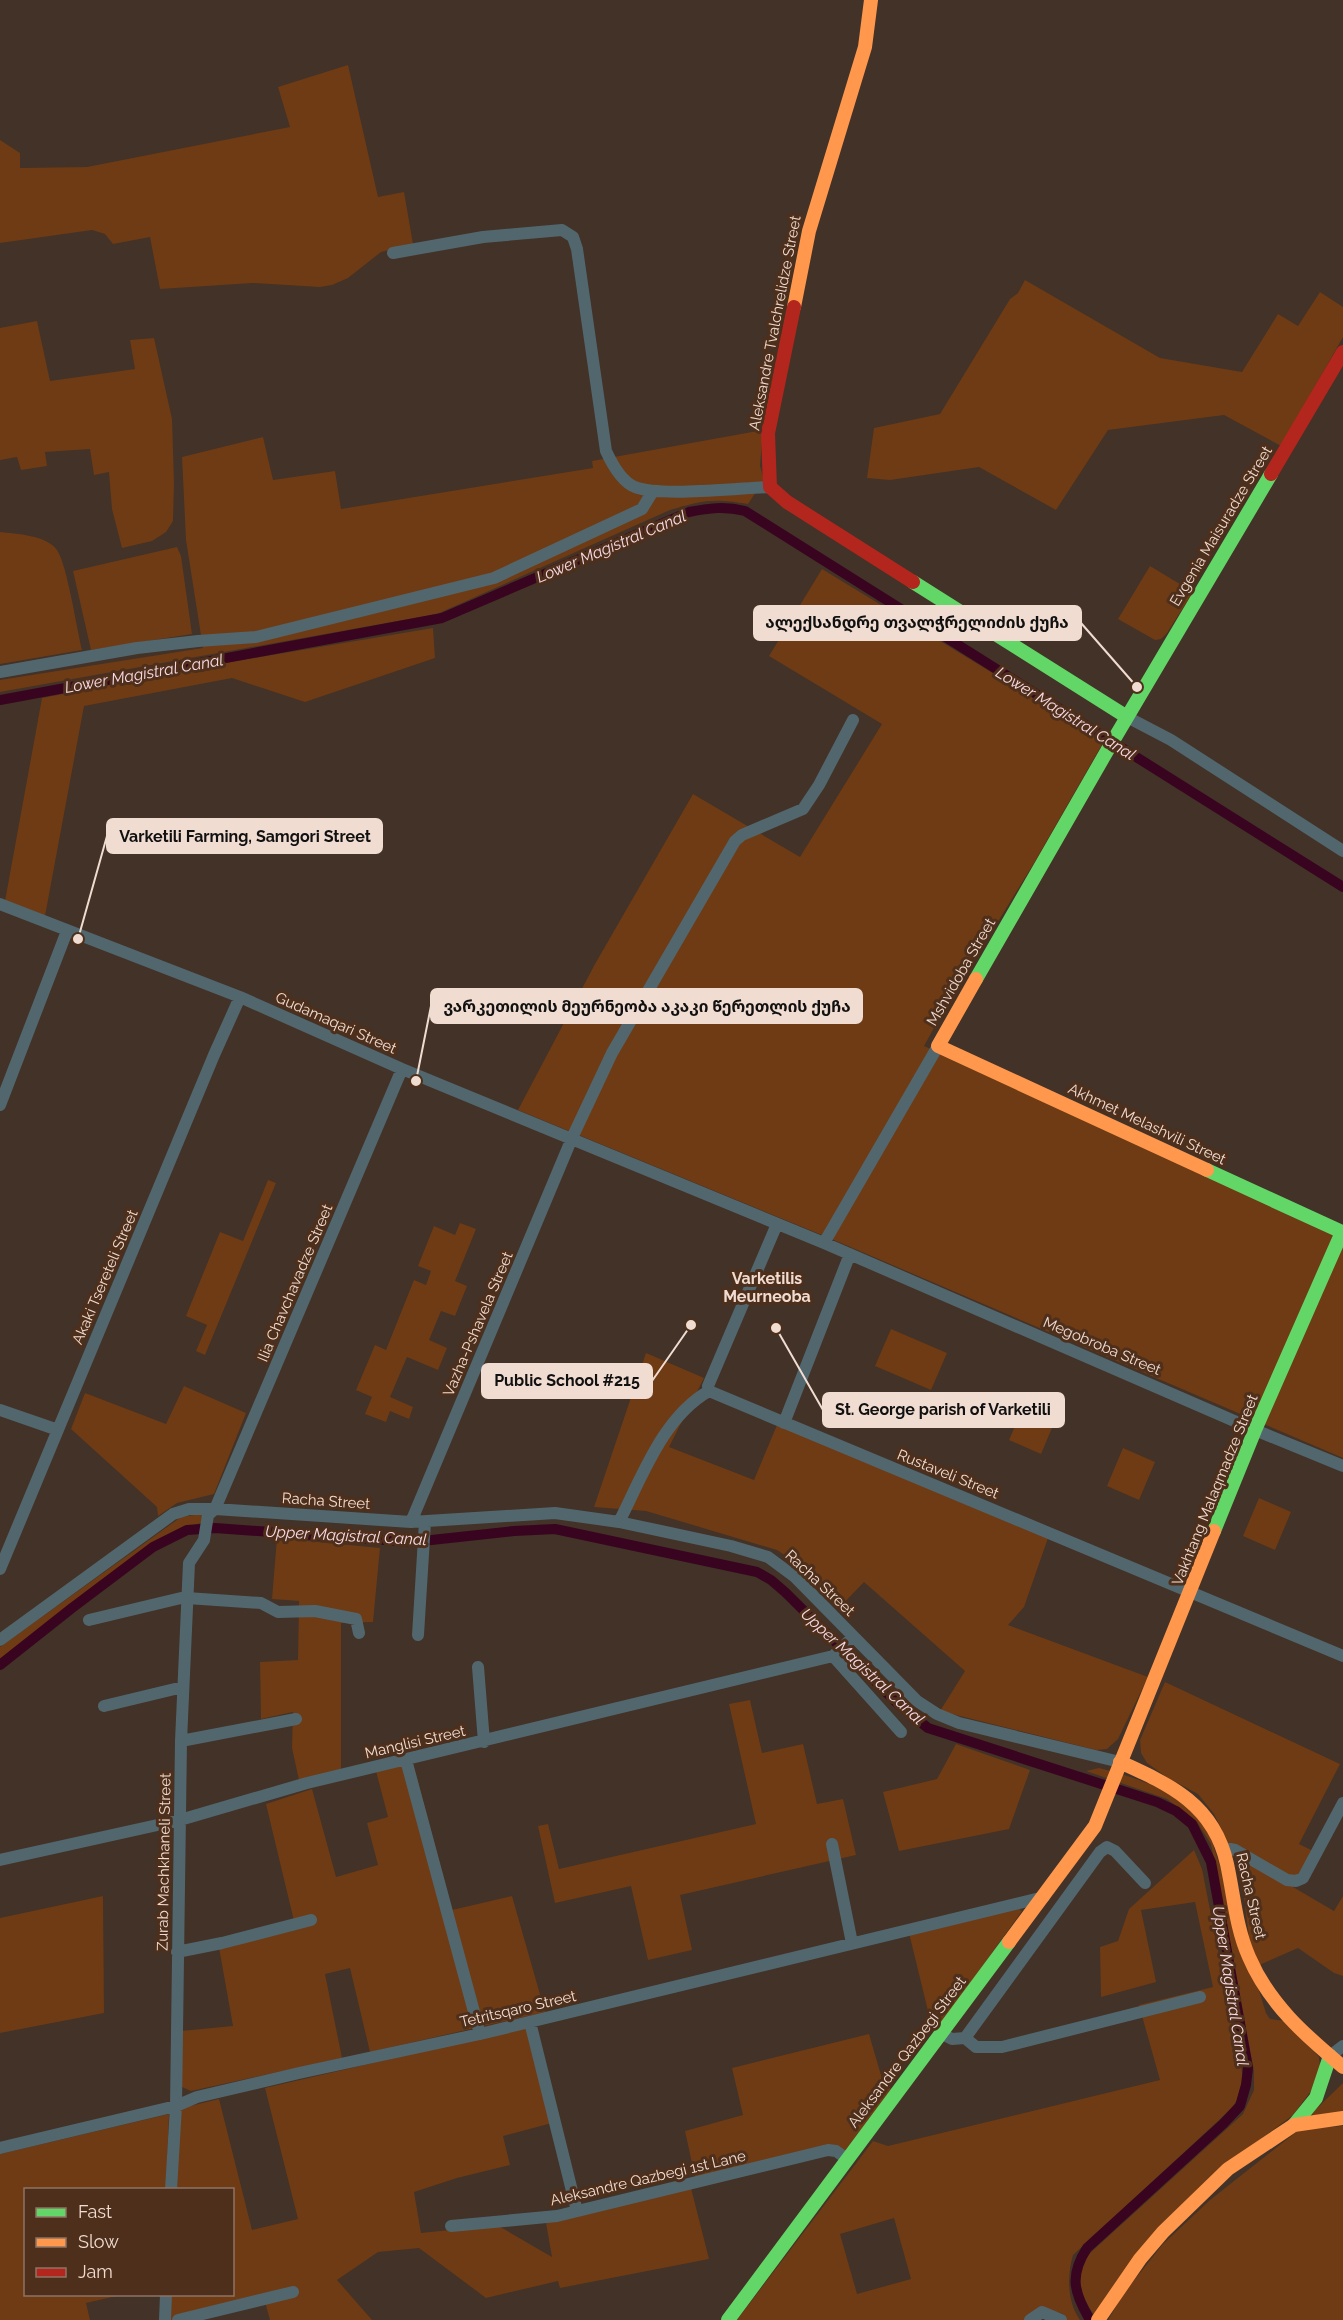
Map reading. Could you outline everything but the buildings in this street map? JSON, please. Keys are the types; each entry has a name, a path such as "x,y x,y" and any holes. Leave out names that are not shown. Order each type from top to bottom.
{"street":[{"name":"Aleksandre Tvalchrelidze Street","path":"770,487 768,433 809,231 865,47 871,0"},
{"path":"393,253 483,237 562,230 573,237 577,249 606,451 614,467 633,487 653,491 770,487 787,502 1124,723 1172,740 1343,851"},
{"name":"Evgenia Maisuradze Street","path":"1124,723 1343,352"},
{"path":"0,672 138,648 256,637 494,578 642,509 653,491"},
{"name":"Vazha-Pshavela Street","path":"411,1522 572,1138 612,1053 735,841 742,835 802,809 819,785 853,720"},
{"name":"Mshvidoba Street","path":"824,1243 1124,723"},
{"name":"Gudamaqari Street","path":"0,903 240,997 402,1069 824,1243"},
{"path":"0,1105 67,931"},
{"name":"Akaki Tsereteli Street","path":"0,1569 214,1054 240,997"},
{"name":"Akhmet Melashvili Street","path":"938,1046 1342,1232"},
{"name":"Ilia Chavchavadze Street","path":"204,1540 211,1512 402,1069"},
{"path":"619,1522 647,1461 688,1404 709,1391 708,1386 777,1224"},
{"name":"Vakhtang Malaqmadze Street","path":"1106,1802 1118,1766 1192,1591 1256,1430 1342,1232"},
{"name":"Megobroba Street","path":"824,1243 1343,1466"},
{"path":"784,1423 849,1254"},
{"name":"Rustaveli Street","path":"709,1391 1343,1656"},
{"path":"0,1410 58,1430"},
{"name":"Racha Street","path":"0,1640 173,1514 189,1509 411,1522 555,1513 619,1522 731,1546 768,1557 795,1577 851,1639 917,1701 937,1714 959,1723 1118,1766 1177,1789 1196,1804 1210,1821 1224,1851 1239,1928 1262,1984 1279,2009 1343,2067"},
{"path":"417,1635 425,1522"},
{"name":"Zurab Machkhaneli Street","path":"171,2188 176,2106 181,1742 187,1598 189,1563 204,1540"},
{"path":"89,1620 187,1598 261,1603 278,1612 315,1611 356,1619 359,1633"},
{"path":"851,1639 835,1655 902,1731"},
{"name":"Manglisi Street","path":"0,1860 180,1820 306,1783 484,1742 835,1655"},
{"path":"478,1667 484,1742"},
{"path":"104,1706 183,1687"},
{"path":"181,1742 296,1719"},
{"path":"406,1760 480,2034"},
{"name":"Aleksandre Qazbegi Street","path":"728,2320 1044,1897 1095,1826 1106,1802"},
{"path":"1224,1851 1230,1848 1235,1850 1287,1880 1296,1881 1303,1878 1307,1872 1343,1803"},
{"path":"832,1844 852,1943"},
{"path":"965,2038 1100,1852 1107,1847 1115,1851 1145,1883"},
{"name":"Tetritsqaro Street","path":"0,2148 176,2106 197,2097 480,2034 1044,1897"},
{"path":"177,1952 222,1944 311,1920"},
{"path":"942,2034 952,2039 965,2038 975,2047 1002,2047 1200,1997"},
{"path":"530,2022 577,2211"},
{"path":"1101,2316 1152,2244 1192,2202 1228,2169 1294,2125 1316,2098 1330,2056 1343,2046"},
{"path":"1294,2125 1343,2118"},
{"name":"Aleksandre Qazbegi 1st Lane","path":"451,2226 557,2216 828,2150 836,2151 847,2159"},
{"path":"178,2320 293,2292"},
{"path":"165,2320 166,2296"},
{"path":"1030,2320 1042,2312 1061,2320"}],"shaded area":[{"path":"348,65 378,197 404,192 413,244 381,252 348,278 320,287 253,283 160,289 150,237 113,244 105,234 92,230 0,243 0,140 20,153 20,168 87,167 290,127 278,87"},
{"path":"1025,280 1160,358 1242,372 1278,314 1298,326 1320,292 1343,307 1343,337 1281,446 1224,415 1108,430 1056,510 979,467 890,480 867,478 874,428 940,414 1010,299 1018,293"},
{"path":"37,321 50,381 135,369 130,340 154,338 172,419 174,483 173,521 166,532 152,541 122,548 112,509 109,472 94,475 90,449 45,452 47,466 21,470 17,457 0,460 0,328"},
{"path":"763,430 760,466 764,480 748,504 709,501 670,510 437,614 0,692 0,680 203,648 186,540 182,457 263,437 273,480 335,471 341,509 593,468 592,461"},
{"path":"0,532 39,538 57,550 68,583 82,650 0,664"},
{"path":"177,547 181,556 192,634 91,650 73,571"},
{"path":"1150,566 1193,592 1167,633 1161,639 1155,640 1118,619"},
{"path":"822,569 1104,741 924,1046 1343,1238 1343,1458 834,1240 518,1110 595,964 693,794 800,857 882,724 769,656"},
{"path":"433,628 435,658 305,702 232,678 84,706 45,916 5,901 42,698 230,662"},
{"path":"268,1180 276,1183 205,1355 196,1351 207,1325 186,1316 220,1232 243,1241"},
{"path":"460,1223 476,1229 455,1281 467,1286 455,1316 441,1311 429,1340 447,1348 438,1370 407,1357 390,1397 413,1407 409,1419 390,1411 386,1422 365,1414 372,1397 356,1390 375,1345 386,1350 414,1280 426,1285 431,1271 418,1266 434,1226 455,1235"},
{"path":"891,1329 947,1353 931,1390 875,1366"},
{"path":"646,1353 704,1378 669,1447 754,1480 777,1425 1048,1538 1024,1607 1008,1625 1148,1677 1118,1739 1107,1749 1096,1750 940,1711 965,1671 864,1582 839,1608 792,1560 777,1550 646,1511 594,1507"},
{"path":"184,1386 246,1413 214,1494 177,1503 158,1516 157,1507 71,1429 85,1393 166,1424"},
{"path":"1025,1403 1057,1416 1041,1454 1009,1440"},
{"path":"1123,1448 1155,1462 1139,1500 1107,1486"},
{"path":"1259,1498 1291,1512 1275,1550 1243,1536"},
{"path":"203,1515 201,1523 181,1528 145,1549 0,1659 0,1647 181,1517"},
{"path":"277,1538 380,1548 373,1622 341,1623 341,1771 299,1780 292,1748 293,1712 261,1719 260,1662 298,1660 299,1601 272,1599"},
{"path":"1165,1682 1340,1764 1299,1844 1313,1851 1293,1887 1334,1911 1343,1896 1343,1976 1334,1973 1298,1948 1257,1966 1250,1945 1240,1866 1214,1814 1198,1794 1168,1778 1147,1763 1141,1753 1140,1740"},
{"path":"750,1700 762,1753 803,1744 817,1804 843,1799 856,1855 680,1895 692,1950 648,1960 631,1886 555,1903 538,1826 548,1824 559,1869 756,1824 729,1704"},
{"path":"956,1744 1030,1770 1009,1829 899,1851 883,1792 937,1779"},
{"path":"413,1763 452,1910 512,1896 545,2012 370,2052 350,1968 325,1974 342,2058 191,2091 182,2087 181,2031 233,2026 218,1942 294,1921 266,1804 312,1789 336,1877 378,1865 367,1823 388,1817 376,1771"},
{"path":"1099,1768 1156,1787 1182,1802 1203,1822 1213,1844 1266,2013 1270,2019 1285,2021 1319,2057 1320,2066 1314,2087 1293,2115 1216,2173 1094,2315 1085,2300 1080,2285 1081,2270 1089,2254 1243,2114 1254,2090 1254,2071 1211,1844 1197,1822 1167,1799 1086,1771"},
{"path":"1194,1850 1202,1869 1243,2077 1237,2100 1232,2108 1073,2255 1069,2289 1080,2320 1067,2320 1063,2314 1040,2307 1024,2320 737,2320 873,2141 888,2146 1160,2080 1139,2005 1213,1987 1195,1902 1141,1910 1156,1982 1101,1997 1100,1947 1118,1941 1129,1909","holes":["894,2218 911,2279 857,2294 840,2234"]},
{"path":"103,1896 104,2013 0,2033 0,1918"},
{"path":"1019,1909 1022,1911 941,2024 929,2015 909,1933"},
{"path":"528,2027 552,2123 503,2136 510,2165 457,2178 414,2192 421,2233 497,2225 552,2257 546,2223 691,2188 709,2259 560,2288 558,2281 486,2298 419,2248 378,2252 337,2280 372,2320 270,2320 265,2302 195,2320 170,2320 170,2296 234,2296 234,2188 174,2188 178,2109 219,2099 252,2230 298,2219 265,2088"},
{"path":"869,2034 883,2082 891,2089 845,2151 695,2177 685,2131 743,2115 732,2068"},
{"path":"1343,2083 1343,2112 1311,2118 1314,2111"},
{"path":"169,2114 166,2188 24,2188 24,2296 117,2296 86,2303 90,2320 0,2320 0,2154"},
{"path":"1343,2126 1343,2320 1108,2320 1124,2293 1163,2244 1210,2200 1300,2129"}],"waterway":[{"name":"Lower Magistral Canal","path":"0,700 442,618 689,512 731,508 745,511 1343,887"},
{"name":"Upper Magistral Canal","path":"0,1665 153,1547 187,1530 215,1528 413,1542 555,1529 757,1572 785,1592 897,1703 928,1728 1157,1802 1176,1811 1192,1824 1211,1862 1248,2068 1246,2085 1240,2106 1223,2124 1087,2248 1078,2267 1076,2284 1080,2301 1090,2320"}],"traffic: fast":[{"path":"976,979 1107,751 1271,474"},
{"path":"913,582 1127,717"},
{"path":"1207,1170 1342,1232 1255,1430 1214,1531"},
{"path":"728,2320 1009,1942"},
{"path":"1294,2125 1316,2098 1330,2056"}],"traffic: slow":[{"path":"794,307 809,231 865,47 871,0"},
{"path":"976,979 938,1046 1207,1170"},
{"path":"1009,1942 1095,1826 1214,1531"},
{"path":"1120,1762 1173,1789 1201,1812 1212,1826 1227,1864 1241,1935 1257,1974 1289,2018 1343,2067"},
{"path":"1098,2320 1140,2259 1163,2232 1228,2169 1294,2125 1343,2118"}],"traffic: jam":[{"path":"794,307 768,433 770,487 787,502 913,582"},
{"path":"1271,474 1343,352"}],"place":[{"name":"ალექსანდრე თვალჭრელიძის ქუჩა","path":"1137,687"},
{"name":"Varketili Farming, Samgori Street","path":"78,939"},
{"name":"ვარკეთილის მეურნეობა აკაკი წერეთლის ქუჩა","path":"416,1081"},
{"name":"Public School #215","path":"691,1325"},
{"name":"St. George parish of Varketili","path":"776,1328"}],"district":[{"name":"Varketilis Meurneoba","path":"767,1287"}]}
